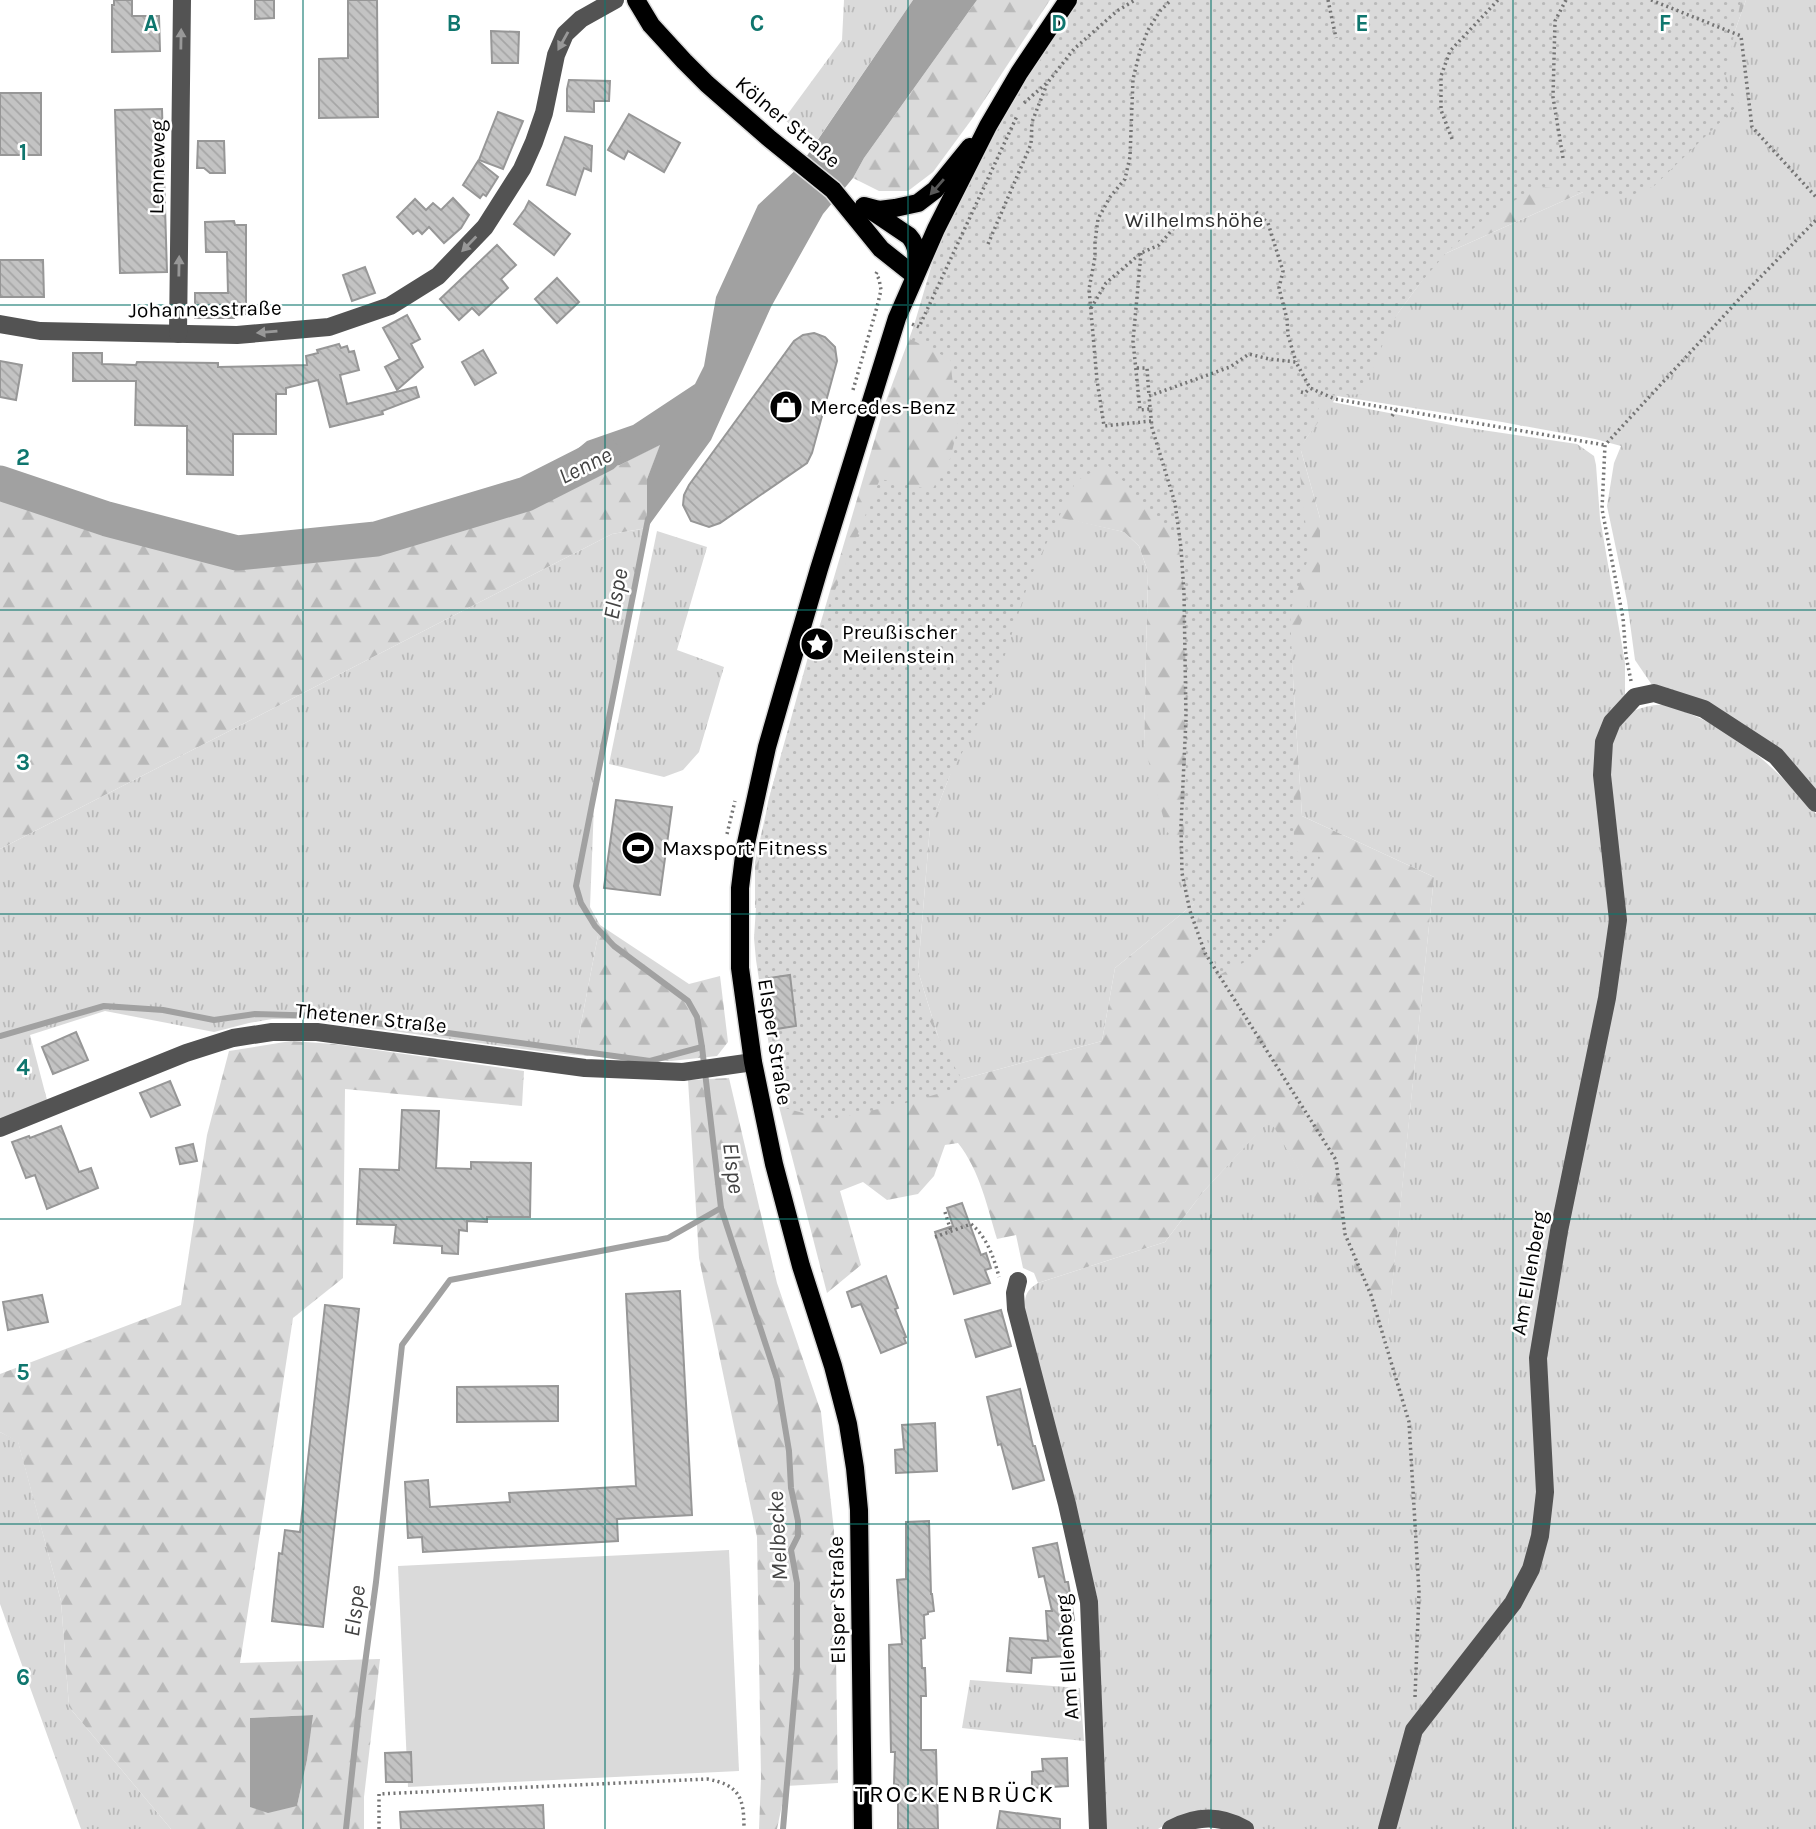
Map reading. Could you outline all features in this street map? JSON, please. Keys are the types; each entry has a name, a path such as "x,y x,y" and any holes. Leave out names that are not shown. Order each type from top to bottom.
{"main road":[{"name":"Kölner Straße","path":"636,0 651,25 707,84 833,190 881,249 915,276"},
{"path":"864,206 879,210 911,205 927,198 935,190 988,126 1018,73 1068,0"},
{"name":"Elsper Straße","path":"863,1829 859,1510 855,1468 848,1424 833,1366 801,1266 774,1164 753,1062 740,968 740,888 747,835 795,648 897,318 936,229 988,126"},
{"path":"833,190 864,206 915,242 915,276"}],"street":[{"name":"Lenneweg","path":"178,334 182,0"},
{"name":"Johannesstraße","path":"0,324 40,331 237,335 329,327 390,306 438,276 485,227 522,169 534,142 544,113 556,55 565,34 581,19 615,0"},
{"path":"1634,697 1654,693 1704,709 1776,756 1816,803"},
{"name":"Am Ellenberg","path":"1387,1829 1414,1730 1513,1602 1531,1569 1540,1536 1545,1492 1538,1357 1559,1231 1607,998 1618,920 1602,775 1604,742 1612,722 1634,697"},
{"name":"Thetener Straße","path":"0,1128 186,1053 233,1038 272,1032 317,1032 584,1068 683,1072 753,1062"},
{"name":"Am Ellenberg","path":"1009,1280 1015,1293 1016,1309 1064,1492 1089,1602 1098,1829"},
{"path":"1171,1829 1183,1823 1211,1818 1222,1819 1245,1829"}],"path":[{"path":"1023,105 1048,82 1074,49 1117,11 1135,0"},
{"path":"1151,421 1104,426 1089,289 1098,219 1110,197 1125,179 1130,157 1133,79 1140,51 1148,30 1171,0"},
{"path":"1328,0 1336,38"},
{"path":"1452,139 1441,110 1441,76 1450,51 1498,0"},
{"path":"1563,158 1553,97 1555,21 1566,0"},
{"path":"1651,0 1741,36 1752,127 1816,197"},
{"path":"1667,0 1667,6"},
{"path":"988,244 1031,144 1032,122 1048,82"},
{"path":"897,318 919,327 1017,117"},
{"path":"1256,212 1268,223 1283,271 1279,288 1288,335 1296,362 1310,388 1335,399 1605,445"},
{"path":"1090,309 1106,283 1142,253 1159,245 1187,213"},
{"path":"1634,697 1626,656 1623,618 1602,509 1605,445 1816,220"},
{"path":"1142,253 1133,341 1140,410 1150,409"},
{"path":"1149,396 1230,366 1249,354 1296,362"},
{"path":"1137,368 1147,368 1151,421 1174,503 1181,548 1186,719 1181,826 1182,873 1190,911 1205,953 1336,1160 1345,1234 1371,1295 1409,1422 1419,1592 1414,1730"},
{"path":"1301,392 1305,393 1310,388"},
{"path":"1392,416 1396,410"},
{"path":"727,838 730,817"},
{"path":"945,1212 951,1231"},
{"path":"935,1237 971,1224 978,1230 1009,1280"},
{"path":"379,1829 379,1794 707,1779 723,1782 737,1791 744,1809 744,1829"}],"green space":[{"path":"844,0 913,0 814,145 784,119 842,40"},
{"path":"977,0 1050,0 972,119 933,172 908,191 879,191 853,178 864,158"},
{"name":"Wilhelmshöhe","path":"1076,0 1741,0 1725,80 1739,104 1654,186 1625,198 1538,186 1483,220 1447,252 1404,302 1388,331 1363,394 1324,396 1298,456 1309,556 1290,612 1294,851 1320,857 1298,911 1281,933 1254,957 1219,975 1183,872 1186,767 1185,598 1178,539 1107,464 1076,481 1030,578 991,698 945,785 917,866 916,941 921,1005 965,1086 906,1103 828,1120 785,1108 771,1059 754,938 759,861 768,802 808,657 880,479 932,490 950,459 958,428 950,359 910,339 944,223 1034,54"},
{"name":"Wilhelmshöhe","path":"1082,0 1746,0 1695,142 1440,256 1300,447 1320,518 1320,575 1291,648 1302,816 1434,877 1388,1327 1270,1120 1203,1192 1165,1242 1038,1283 1034,1273 1023,1268 1016,1235 997,1239 982,1189 966,1154 958,1143 945,1145 934,1176 918,1194 887,1200 863,1182 840,1191 861,1265 827,1293 774,1087 807,1081 777,908 755,908 755,862 771,791 886,401 929,285","holes":["1052,516 1124,532 1139,546 1148,572 1144,744 1167,832 1187,842 1195,903 1115,968 1102,1041 952,1082 918,971 930,826"]},
{"path":"1746,0 1816,0 1816,798 1782,758 1654,688 1635,660 1627,601 1607,506 1614,463 1621,446 1502,422 1337,396 1440,256 1695,142"},
{"path":"1332,402 1462,427 1577,444 1594,456 1600,518 1625,663 1625,695 1632,711 1667,705 1709,722 1759,756 1816,814 1816,1829 1254,1829 1244,1821 1173,1820 1158,1829 1105,1829 1098,1601 1025,1311 1028,1291 1038,1283 1165,1242 1203,1192 1270,1119 1388,1325 1434,877 1302,816 1291,648 1320,518 1300,447"},
{"path":"661,444 647,479 647,528 612,534 0,849 0,475 221,552 325,542 540,480 620,465"},
{"path":"1052,515 1124,532 1139,546 1148,572 1144,744 1187,841 1195,903 1115,968 1102,1041 952,1082 918,971 930,826"},
{"path":"647,528 616,672 594,805 590,907 600,925 575,1055 306,1019 272,1019 214,1032 105,1011 30,1035 47,1100 0,1120 0,849 612,534"},
{"path":"657,531 707,547 677,650 724,667 699,752 683,770 664,777 609,764"},
{"path":"600,925 689,984 720,976 728,1042 717,1056 671,1061 575,1055"},
{"path":"291,1041 334,1044 524,1071 522,1106 345,1089 343,1278 293,1318 240,1663 380,1659 364,1797 364,1829 171,1829 69,1707 61,1601 18,1442 0,1432 0,1374 181,1305 207,1135 229,1051","holes":["312,1715 307,1760 297,1806 250,1807 250,1718"]},
{"path":"729,1078 777,1283 821,1412 834,1531 838,1783 786,1786 777,1829 759,1829 761,1778 757,1537 699,1258 688,1080"},
{"path":"0,1432 18,1441 61,1601 69,1707 171,1829 81,1829 0,1604"},
{"path":"729,1550 739,1771 408,1787 398,1566"},
{"path":"970,1680 1080,1688 1084,1741 962,1728"}],"water":[{"path":"913,0 977,0 864,158 853,178 823,214 771,307 711,440 647,528 647,479 660,445 620,465 540,480 587,441 633,425 695,384 704,366 716,297 758,205 800,166"},
{"path":"313,1715 297,1806 268,1813 250,1807 250,1718"}],"building":[{"path":"114,0 132,0 132,16 159,16 160,51 112,52"},
{"path":"255,0 274,0 274,18 255,19"},
{"path":"348,0 377,0 378,117 319,118 319,59 348,58"},
{"path":"491,31 519,32 518,63 492,63"},
{"path":"569,80 610,81 609,101 594,101 594,112 567,111"},
{"path":"0,93 41,93 41,155 0,155"},
{"path":"162,109 167,272 120,273 115,110"},
{"path":"498,112 523,121 503,169 479,160"},
{"path":"629,114 680,143 664,172 628,151 624,159 608,150"},
{"path":"565,137 592,146 591,171 584,168 575,195 547,185"},
{"path":"198,141 224,141 225,173 210,173 204,168 197,168"},
{"path":"478,161 498,177 486,196 483,194 480,198 463,185"},
{"path":"453,198 469,215 461,228 444,243 429,227 422,234 418,230 413,234 397,217 415,199 426,210 433,203 441,210"},
{"path":"529,201 570,234 554,255 514,224"},
{"path":"234,221 235,225 246,225 246,314 234,314 234,318 195,318 195,293 228,293 227,252 206,252 205,222"},
{"path":"497,245 516,265 501,279 508,288 479,315 472,308 459,320 440,299"},
{"path":"0,260 43,260 44,297 0,297"},
{"path":"365,267 375,293 352,301 343,275"},
{"path":"557,278 579,302 557,323 535,299"},
{"path":"407,315 420,339 411,344 423,367 397,390 385,367 400,359 383,328"},
{"name":"Mercedes-Benz","path":"814,333 825,337 835,347 837,361 807,463 720,523 709,527 691,521 683,505 689,485 794,341 803,335"},
{"path":"339,344 341,348 347,346 349,352 354,351 359,370 340,375 347,404 416,387 419,397 382,411 383,414 330,427 318,380 286,388 286,394 276,394 276,434 233,434 233,475 187,474 187,426 135,425 136,381 73,381 73,353 102,353 102,364 218,363 218,367 307,365 306,356"},
{"path":"483,350 496,373 475,385 462,362"},
{"path":"0,361 22,365 16,400 0,397"},
{"name":"Maxsport Fitness","path":"616,800 672,807 660,895 604,888"},
{"path":"790,975 796,1026 776,1029 769,978"},
{"path":"76,1032 88,1060 53,1074 42,1047"},
{"path":"170,1081 180,1105 151,1117 140,1093"},
{"path":"402,1110 439,1111 436,1168 471,1169 471,1162 531,1163 530,1217 487,1217 487,1222 467,1221 467,1231 459,1230 458,1254 442,1253 442,1246 394,1243 396,1225 357,1224 360,1169 399,1170"},
{"path":"61,1126 79,1172 91,1168 98,1188 47,1209 35,1175 26,1178 12,1142"},
{"path":"193,1144 197,1161 180,1164 176,1148"},
{"path":"962,1203 981,1255 986,1253 991,1268 985,1270 990,1283 954,1294 935,1232 953,1226 947,1208"},
{"path":"886,1276 898,1308 895,1309 906,1343 881,1353 861,1304 852,1307 847,1292"},
{"path":"680,1291 692,1515 617,1519 618,1541 423,1552 422,1537 408,1538 405,1482 428,1480 430,1507 510,1502 509,1493 636,1486 626,1294"},
{"path":"42,1295 48,1322 8,1330 3,1302"},
{"path":"325,1305 359,1309 323,1627 272,1621 279,1553 282,1554 285,1530 300,1532"},
{"path":"1001,1310 1011,1346 976,1357 965,1320"},
{"path":"558,1386 558,1421 457,1422 457,1387"},
{"path":"1020,1389 1044,1480 1013,1489 1001,1444 998,1445 987,1397"},
{"path":"935,1423 937,1471 896,1473 895,1450 904,1449 902,1425"},
{"path":"929,1521 934,1611 924,1615 925,1638 921,1639 926,1696 921,1696 921,1750 936,1750 938,1829 898,1829 898,1785 894,1784 895,1752 891,1752 889,1645 902,1644 897,1580 906,1579 906,1522"},
{"path":"1057,1543 1065,1582 1068,1582 1074,1620 1071,1621 1072,1650 1067,1650 1067,1656 1032,1658 1031,1673 1007,1671 1010,1638 1048,1641 1046,1611 1052,1611 1044,1576 1039,1577 1033,1548"},
{"path":"411,1752 412,1782 386,1782 385,1753"},
{"path":"1067,1758 1068,1786 1032,1788 1032,1772 1043,1771 1042,1759"},
{"path":"543,1805 544,1829 401,1829 400,1812"},
{"path":"1000,1811 1060,1819 1060,1829 997,1829"}],"waterway":[{"name":"Lenne","path":"0,483 107,519 237,553 376,539 526,494 603,455"},
{"name":"Elspe","path":"346,1829 402,1345 450,1280 668,1238 721,1208 697,1017 688,1001 614,946 595,926 581,903 576,886 648,519"},
{"path":"0,1036 104,1006 163,1010 214,1020 255,1014 325,1016 650,1061 702,1047"},
{"name":"Melbecke","path":"721,1208 777,1379 798,1521 798,1536 791,1550 797,1583 797,1669 783,1829"}],"place":[{"name":"Mercedes-Benz","path":"786,407"},
{"name":"Preußischer Meilenstein","path":"817,644"},
{"name":"Maxsport Fitness","path":"638,848"}],"district":[{"name":"TROCKENBRÜCK","path":"955,1794"}]}
